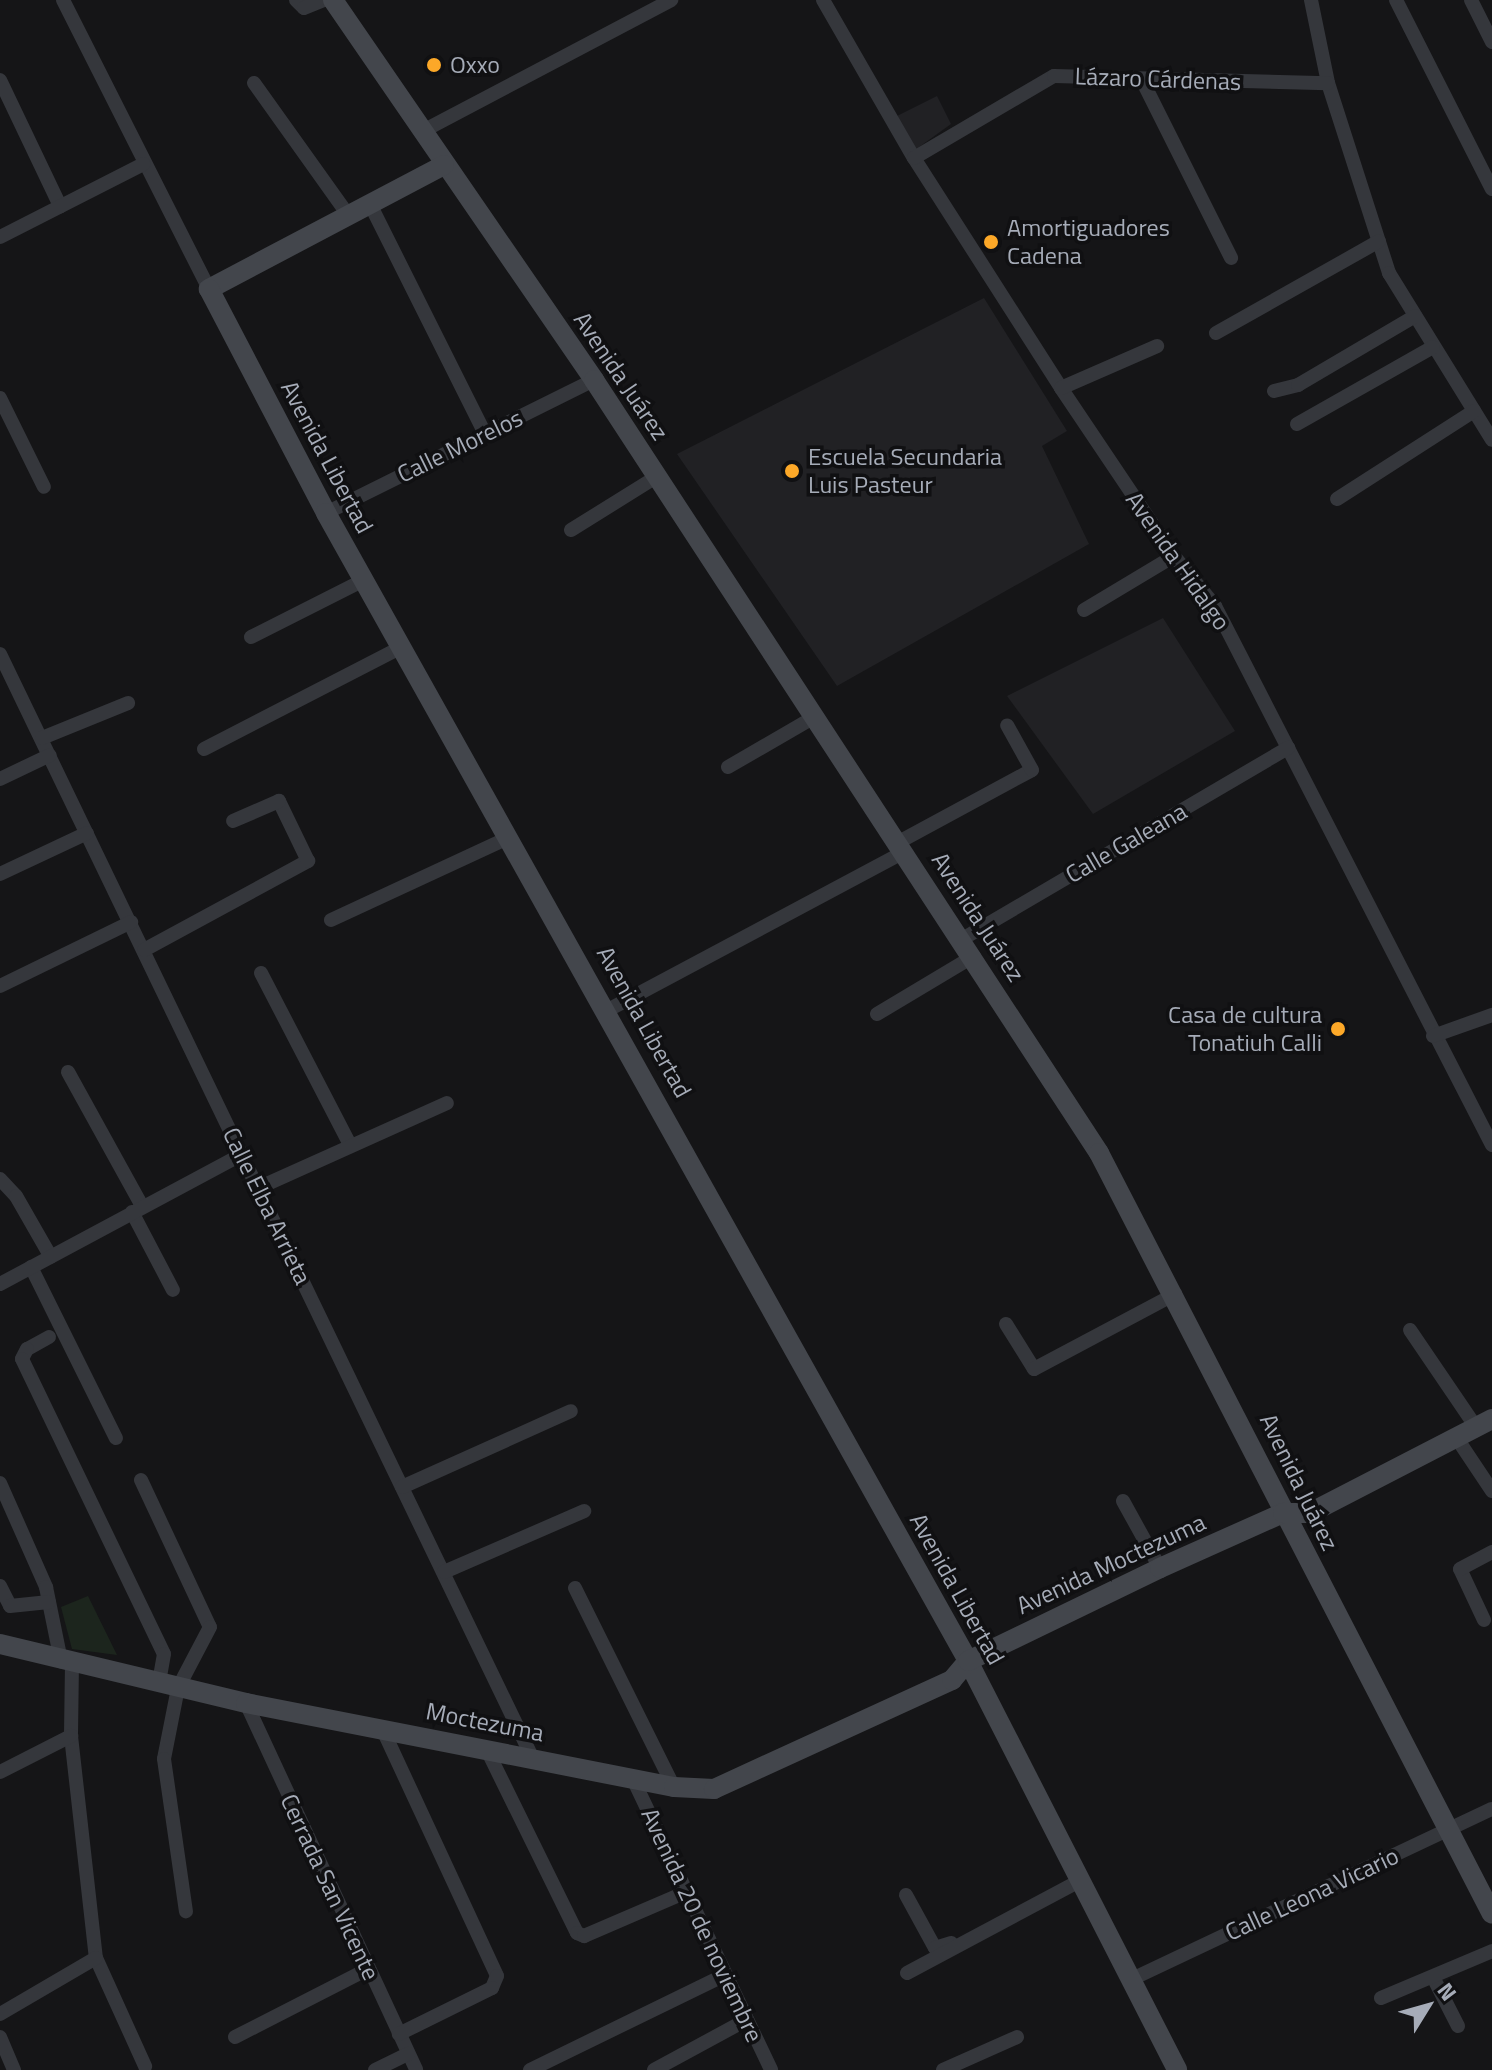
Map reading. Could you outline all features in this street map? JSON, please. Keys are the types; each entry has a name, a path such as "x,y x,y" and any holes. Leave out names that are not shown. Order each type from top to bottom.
{"street":[{"name":"Avenida Libertad","path":"63,0 143,164 326,513 608,1010 968,1661 1177,2070"},
{"path":"296,0 304,8 324,0"},
{"name":"Avenida Juárez","path":"333,0 594,380 969,947 1099,1153 1175,1294 1283,1513 1492,1914"},
{"name":"Avenida Hidalgo","path":"823,0 914,158 1061,388 1174,556 1215,606 1433,1036 1492,1145"},
{"path":"1311,0 1328,83 1389,273 1492,440"},
{"path":"1396,0 1492,189"},
{"path":"1471,0 1492,42"},
{"path":"421,132 663,2"},
{"name":"Lázaro Cárdenas","path":"914,158 1054,76 1328,83"},
{"path":"0,80 60,206"},
{"path":"1142,80 1231,258"},
{"path":"254,83 348,215"},
{"path":"0,237 143,164"},
{"path":"209,289 444,165"},
{"path":"370,204 485,434"},
{"path":"1216,333 1379,241"},
{"path":"1274,391 1298,385 1415,316"},
{"path":"1061,388 1157,346"},
{"path":"1297,424 1433,347"},
{"name":"Calle Morelos","path":"326,513 594,380"},
{"path":"0,398 44,487"},
{"path":"1337,499 1474,411"},
{"path":"571,530 656,477"},
{"path":"1084,610 1174,556"},
{"path":"251,637 364,580"},
{"path":"204,749 402,647"},
{"name":"Calle Elba Arrieta","path":"0,654 533,1759"},
{"path":"42,738 128,703"},
{"path":"728,767 816,716"},
{"path":"608,1010 901,848 1032,770 1007,725"},
{"name":"Calle Galeana","path":"877,1014 969,947 1288,748"},
{"path":"0,779 50,755"},
{"path":"144,950 308,861 279,801 233,821"},
{"path":"0,874 87,833"},
{"path":"331,920 510,837"},
{"path":"0,986 131,922"},
{"path":"261,973 350,1145"},
{"path":"1433,1036 1492,1015"},
{"path":"68,1072 137,1209 173,1290"},
{"path":"258,1188 447,1103"},
{"path":"0,1284 242,1154"},
{"path":"0,1179 16,1196 51,1257"},
{"path":"31,1267 116,1438"},
{"path":"1006,1324 1034,1369 1175,1294"},
{"path":"1410,1330 1484,1423"},
{"path":"49,1337 27,1349 22,1359 164,1654 168,1686 164,1759 186,1911"},
{"path":"402,1487 571,1411"},
{"name":"Avenida Moctezuma","path":"714,1789 952,1680 968,1661 1160,1568 1283,1513 1310,1513 1484,1423"},
{"path":"1456,1437 1492,1491"},
{"path":"141,1480 210,1627 168,1686"},
{"path":"0,1483 49,1602 67,1662 71,1736 96,1958 145,2066"},
{"path":"1123,1501 1160,1568"},
{"path":"444,1572 584,1511"},
{"path":"1484,1620 1460,1569 1492,1552"},
{"path":"0,1586 10,1606 49,1602"},
{"path":"575,1588 674,1787"},
{"name":"Moctezuma","path":"0,1644 246,1703 674,1787 714,1789"},
{"name":"Cerrada San Vicente","path":"246,1703 416,2070"},
{"path":"382,1728 497,1976 492,1988 399,2034"},
{"path":"0,1772 71,1736"},
{"path":"486,1748 577,1933 584,1936 686,1892"},
{"name":"Avenida 20 de noviembre","path":"633,1779 771,2070"},
{"name":"Calle Leona Vicario","path":"1132,1979 1492,1809"},
{"path":"907,1973 973,1934 1081,1880"},
{"path":"906,1895 935,1948 973,1934"},
{"path":"1381,1998 1492,1951"},
{"path":"0,2014 96,1958"},
{"path":"235,2037 368,1969"},
{"path":"538,2068 725,1975"},
{"path":"1433,1977 1458,2026"},
{"path":"654,2070 746,2020"},
{"path":"0,2037 14,2070"},
{"path":"943,2070 1017,2037"},
{"path":"375,2070 408,2054"}],"shaded area":[{"path":"937,96 951,124 915,150 895,117"},
{"path":"984,298 1067,431 1042,446 1089,544 837,686 677,454"},
{"path":"1163,618 1235,731 1093,814 1007,696"},
{"path":"88,1596 117,1655 72,1649 61,1607"}],"place":[{"name":"Oxxo","path":"434,65"},
{"name":"Amortiguadores Cadena","path":"991,242"},
{"name":"Escuela Secundaria Luis Pasteur","path":"792,471"},
{"name":"Casa de cultura Tonatiuh Calli","path":"1338,1029"}]}
